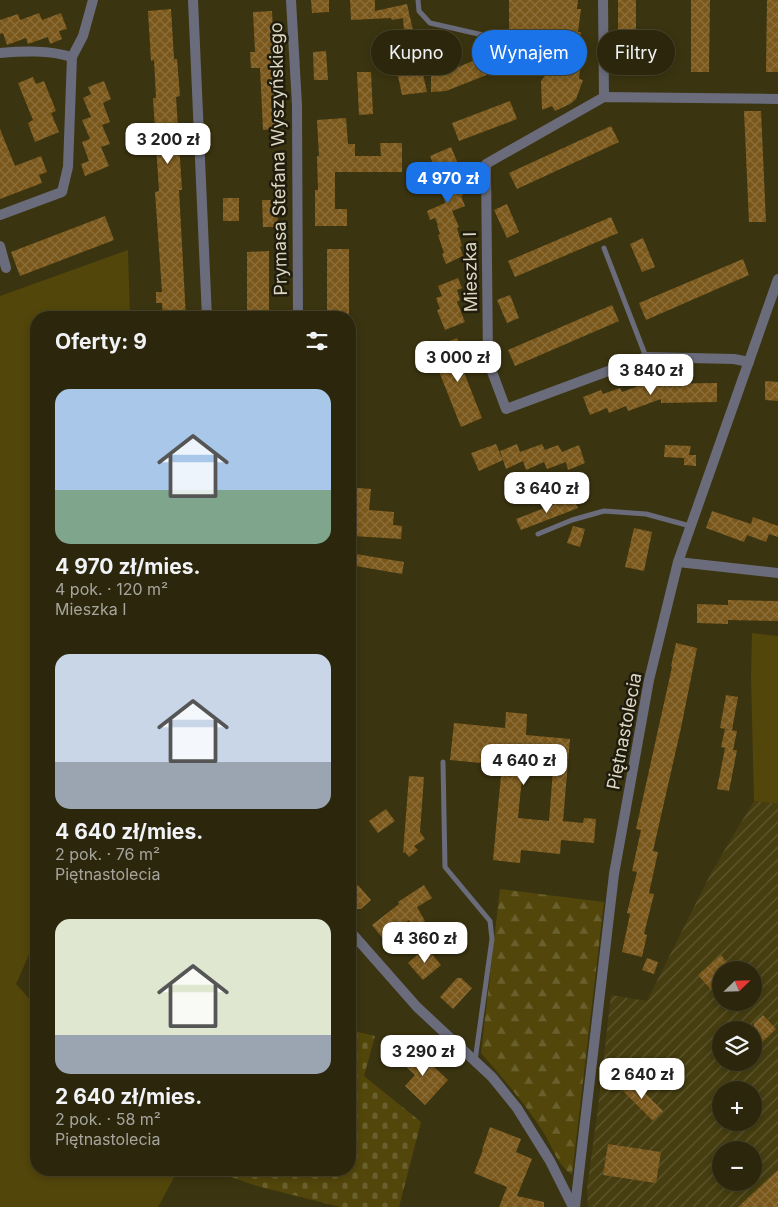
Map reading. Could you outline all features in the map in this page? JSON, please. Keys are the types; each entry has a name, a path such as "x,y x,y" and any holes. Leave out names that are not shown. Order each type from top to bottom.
{"street":[{"path":"0,215 62,192 68,167 72,57 83,36 92,0"},
{"path":"193,0 207,311"},
{"name":"Prymasa Stefana Wyszyńskiego","path":"291,0 297,105 298,311"},
{"path":"603,0 604,97 778,99"},
{"path":"0,53 57,52 72,57"},
{"name":"Mieszka I","path":"604,97 486,164 488,361 506,409 646,357 734,359 749,362"},
{"path":"0,246 6,268"},
{"name":"Piętnastolecia","path":"574,1207 614,874 649,680 678,562 778,279"},
{"path":"678,562 778,573"},
{"path":"356,938 417,1007 492,1077 517,1108 550,1161 574,1207"}],"lane":[{"path":"418,0 419,10 430,23 472,33"},
{"path":"604,248 646,357"},
{"path":"538,534 572,520 604,511 646,514 690,526"},
{"path":"443,762 445,867 490,921 492,939 475,1061"}],"shaded area":[{"path":"754,801 778,804 778,1207 588,1207 587,1188 611,995 647,1001 711,873"}],"green space":[{"path":"128,250 130,311 30,311 30,952 16,984 30,999 30,1176 175,1176 158,1207 0,1207 0,296"},
{"path":"752,633 778,636 778,804 754,801 751,678"},
{"path":"500,889 604,902 572,1175 558,1160 542,1130 528,1110 481,1053"},
{"path":"356,1031 375,1036 364,1076 421,1122 399,1207 340,1207 257,1186 228,1176 356,1176"}],"building":[{"path":"311,0 329,0 329,12 312,13"},
{"path":"350,0 375,0 375,11 407,4 413,30 404,30 403,18 392,20 391,18 351,20"},
{"path":"509,0 578,0 577,9 581,9 578,30 509,30"},
{"path":"618,0 636,0 636,30 618,30"},
{"path":"691,0 710,0 709,72 691,72"},
{"path":"767,0 778,0 778,72 766,72"},
{"path":"171,9 174,59 177,59 180,96 176,97 182,190 179,190 186,311 163,311 162,303 156,303 156,292 162,292 155,192 159,191 153,98 156,98 154,60 151,61 148,11"},
{"path":"272,11 278,129 263,130 260,68 251,68 250,52 255,52 253,12"},
{"path":"39,13 42,20 61,13 67,29 59,31 62,39 50,44 48,37 28,44 26,38 7,45 3,33 0,34 0,20 18,14 20,20"},
{"path":"326,51 328,80 314,80 313,52"},
{"path":"472,61 472,75 486,75 446,91 431,92 431,75 462,75 462,65"},
{"path":"357,72 371,72 373,114 359,115"},
{"path":"398,75 423,75 427,92 402,95"},
{"path":"545,75 580,75 579,79 583,80 576,99 555,111 552,106 542,110 541,81"},
{"path":"33,77 36,84 44,81 56,111 51,113 59,132 35,142 28,123 33,120 18,83"},
{"path":"104,81 111,99 103,103 110,122 102,125 110,144 101,147 109,166 85,176 81,164 89,161 82,142 90,139 82,120 91,117 83,98 91,94 88,87"},
{"path":"510,101 517,119 459,141 452,123"},
{"path":"744,111 761,111 766,222 749,222"},
{"path":"346,118 348,144 355,144 355,156 381,156 380,143 402,143 402,172 335,172 335,209 347,209 347,226 315,226 315,190 318,190 317,156 319,156 317,120"},
{"path":"611,126 619,142 517,189 509,173"},
{"path":"0,129 15,166 41,156 47,172 39,175 42,183 0,199"},
{"path":"451,147 459,166 457,167 462,186 460,186 463,196 461,196 465,206 452,211 459,227 457,228 463,256 446,264 438,235 440,234 438,225 435,218 430,220 427,211 445,203 442,193 444,192 430,156"},
{"path":"223,198 239,198 239,221 223,221"},
{"path":"262,200 277,200 278,227 263,227"},
{"path":"507,204 519,232 507,238 494,210"},
{"path":"105,216 114,240 20,276 11,252"},
{"path":"611,217 618,233 515,277 508,261"},
{"path":"643,238 655,267 642,272 630,244"},
{"path":"327,249 349,249 349,311 327,311"},
{"path":"269,251 269,311 247,311 247,252"},
{"path":"743,259 749,275 646,320 639,303"},
{"path":"458,278 462,288 457,290 460,300 457,302 465,322 445,330 437,310 440,309 436,298 442,296 438,286"},
{"path":"510,295 519,318 507,323 497,300"},
{"path":"612,305 619,321 515,366 508,350"},
{"path":"457,338 465,358 459,360 482,418 461,427 438,369 444,366 436,346"},
{"path":"652,381 652,384 717,383 717,402 661,403 661,399 628,411 626,406 609,413 607,408 590,415 583,397 601,390 603,394 620,388 622,392"},
{"path":"765,381 778,382 778,401 765,400"},
{"path":"496,444 503,460 479,471 471,453"},
{"path":"517,444 520,452 542,444 545,450 558,445 562,452 579,445 585,463 568,470 566,462 547,469 544,462 526,470 523,461 506,469 500,451"},
{"path":"665,445 691,446 689,455 696,455 696,466 684,465 684,458 664,457"},
{"path":"357,488 371,489 369,510 394,512 393,525 402,526 401,539 356,536"},
{"path":"573,497 578,508 521,530 516,519"},
{"path":"712,511 751,524 753,517 778,526 778,537 769,534 766,542 747,535 744,542 706,528"},
{"path":"573,526 585,529 580,547 567,543"},
{"path":"634,528 652,532 644,571 625,567"},
{"path":"356,554 404,562 402,574 356,566"},
{"path":"728,600 778,601 778,621 728,620 728,624 697,623 697,604 728,605"},
{"path":"676,643 697,648 653,851 658,852 649,893 654,894 644,934 647,935 642,957 622,952 630,914 627,913 637,872 632,871 641,830 636,829"},
{"path":"726,695 738,697 732,730 720,728"},
{"path":"506,712 527,714 526,735 570,739 563,821 583,823 584,818 596,819 594,843 561,840 560,854 521,850 520,863 493,860 502,765 450,760 454,723 505,728","holes":["523,767 553,770 549,821 518,818"]},
{"path":"725,729 737,731 733,750 737,750 729,791 717,789 725,748 721,747"},
{"path":"409,776 424,777 420,832 425,839 414,846 418,850 409,857 405,852 403,853"},
{"path":"386,809 395,821 378,833 369,821"},
{"path":"358,885 371,900 361,909 356,908 356,886"},
{"path":"424,885 432,898 417,907 425,921 414,928 409,920 384,940 372,925 399,904 398,902"},
{"path":"426,947 441,965 423,980 408,963"},
{"path":"721,955 726,961 714,961"},
{"path":"647,958 658,962 654,974 642,970"},
{"path":"712,963 712,991 698,975"},
{"path":"457,978 461,978 472,988 453,1009 440,997"},
{"path":"763,1015 776,1029 762,1042 762,1021 756,1021"},
{"path":"414,1048 448,1080 425,1105 405,1086 415,1075 401,1062"},
{"path":"631,1079 663,1111 653,1121 621,1089"},
{"path":"490,1127 521,1139 516,1152 532,1159 517,1196 544,1202 544,1207 499,1207 507,1187 474,1173"},
{"path":"608,1144 661,1152 656,1183 603,1175"},
{"path":"778,1170 778,1207 738,1207 755,1191 762,1191 762,1185"}]}
